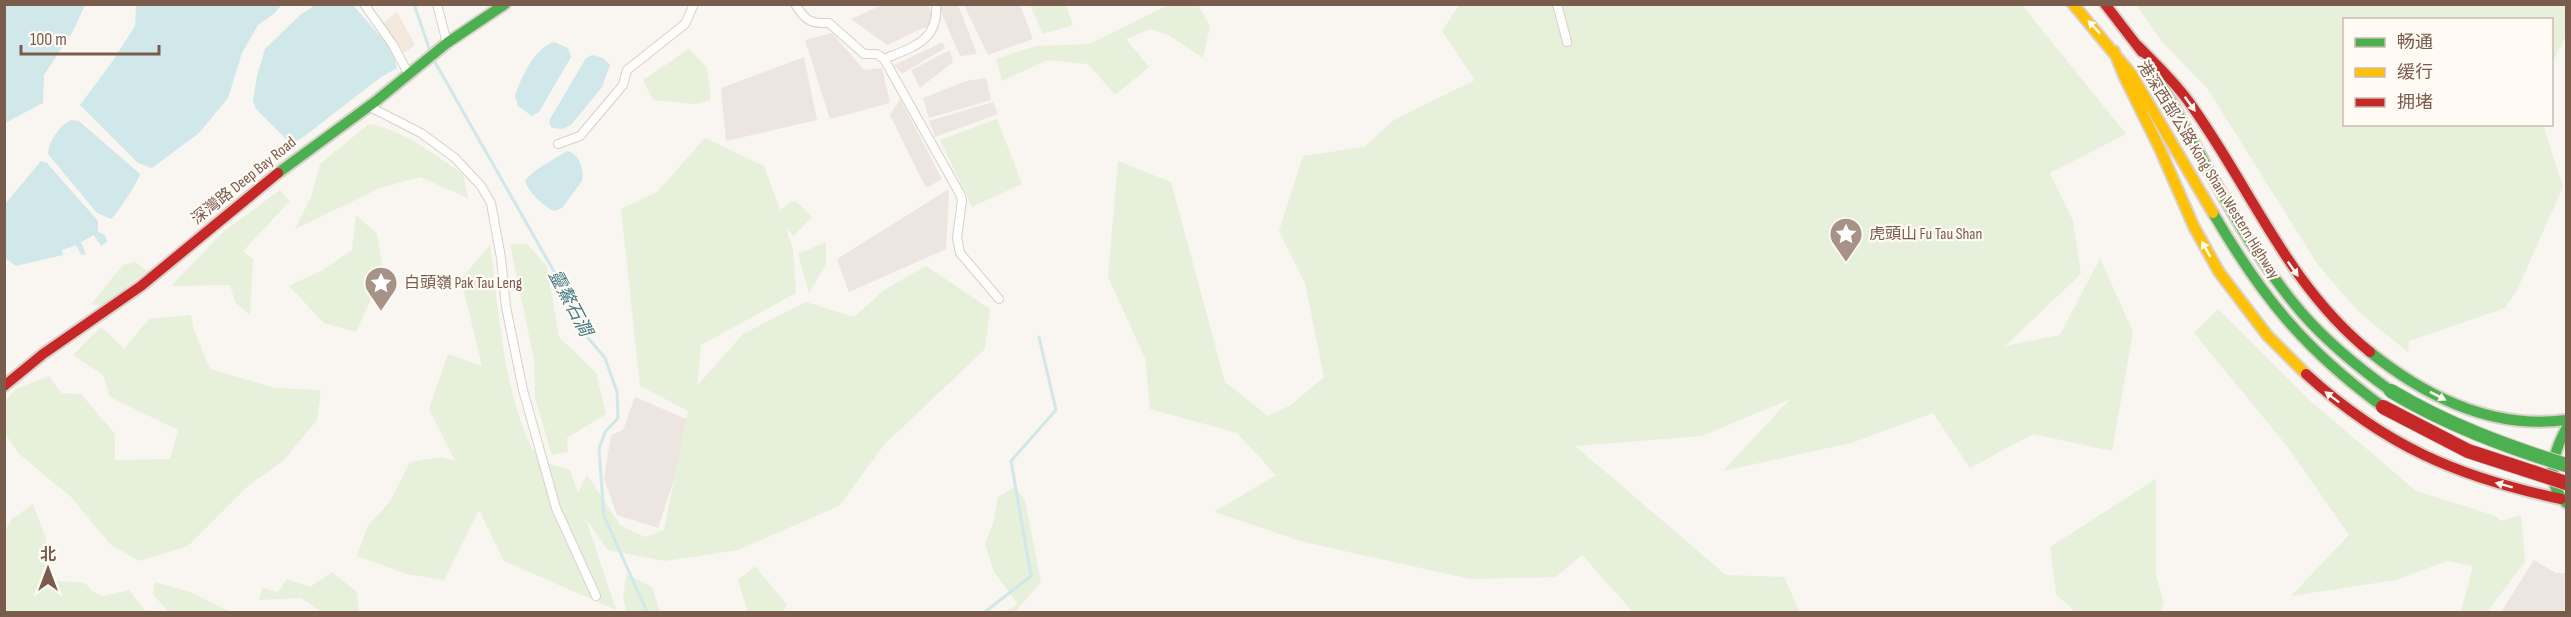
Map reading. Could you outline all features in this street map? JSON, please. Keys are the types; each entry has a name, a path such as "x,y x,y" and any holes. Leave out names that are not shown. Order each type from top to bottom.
{"main road":[{"name":"深灣路 Deep Bay Road","path":"4,386 43,354 141,286 281,171 447,43 506,4"},
{"name":"港深西部公路 Kong Sham Western Highway","path":"2073,4 2114,51 2138,84 2226,237 2270,302 2318,356 2383,407 2447,442 2566,483"},
{"name":"港深西部公路 Kong Sham Western Highway","path":"2105,4 2137,45 2176,108 2244,232 2271,273 2315,328 2359,368 2391,391 2427,412 2471,433 2566,465"},
{"path":"2137,45 2166,74 2189,102 2300,279 2330,315 2360,344 2405,378 2476,414 2522,422 2566,420"},
{"path":"2114,51 2124,81 2149,125 2205,247 2251,316 2284,355 2321,388 2354,413 2418,452 2460,472 2564,501"},
{"path":"2564,501 2554,485 2553,469 2556,450 2566,429"}],"street":[{"path":"364,4 393,45 408,73"},
{"path":"437,4 447,43"},
{"path":"558,144 580,136 623,85 627,70 685,24 694,4"},
{"path":"795,4 805,20 829,23 864,54 876,54 885,58 960,194 957,238 960,252 999,299"},
{"path":"885,58 917,45 934,28 938,21 936,4"},
{"path":"1557,4 1567,42"},
{"path":"368,106 422,133 455,158 481,186 492,203 506,307 523,390 556,508 596,596"}],"shaded area":[{"path":"928,4 934,23 887,45 851,19 882,5"},
{"path":"938,5 958,5 977,54 960,56"},
{"path":"964,5 1020,5 1033,39 988,55"},
{"path":"397,12 415,45 404,53 383,23"},
{"path":"832,33 864,70 882,68 890,103 830,119 805,40"},
{"path":"943,42 945,48 902,74 894,65"},
{"path":"950,50 953,62 920,88 911,70"},
{"path":"804,57 817,120 726,141 721,88"},
{"path":"986,78 991,100 929,118 923,98 966,81"},
{"path":"900,99 942,179 926,188 890,115"},
{"path":"993,102 998,114 935,137 929,121"},
{"path":"949,189 946,249 849,292 837,259"},
{"path":"635,397 693,422 658,528 617,515 604,479 611,435 623,430"},
{"path":"2534,560 2556,573 2566,573 2566,612 2501,612"}],"green space":[{"path":"1171,4 1198,5 1210,26 1203,58 1170,36 1151,29 1126,39 1149,67 1115,95 1088,64 1048,60 1002,81 996,59 1036,46 1089,44"},
{"path":"1030,5 1066,5 1073,25 1043,34"},
{"path":"1459,5 2022,5 2126,134 2050,173 2073,221 2081,274 2005,346 2060,335 2100,258 2133,332 2112,451 2033,434 1970,468 1933,413 1851,443 1723,471 1790,399 1702,436 1575,446 1726,575 1784,577 1800,612 1633,612 1582,555 1556,577 1470,579 1304,542 1214,512 1276,475 1237,433 1150,409 1145,358 1108,277 1118,161 1171,182 1225,382 1268,416 1291,405 1324,377 1305,283 1279,231 1303,156 1364,147 1394,120 1475,80 1442,31"},
{"path":"2136,5 2566,5 2566,36 2553,61 2553,18 2343,18 2343,126 2543,126 2563,187 2517,290 2505,308 2409,341 2408,352 2360,313 2318,265 2207,88 2162,42"},
{"path":"689,49 707,68 711,100 695,104 653,100 643,80"},
{"path":"997,119 1022,184 972,207 940,140"},
{"path":"369,124 407,138 463,174 468,198 420,177 380,188 295,229 311,197 320,164"},
{"path":"705,138 764,166 780,210 790,202 796,201 812,217 793,236 785,225 793,249 796,293 701,345 697,386 743,334 806,302 854,317 884,290 926,266 990,309 985,349 884,445 839,506 738,550 665,561 608,550 586,519 616,610 504,561 479,510 444,580 407,574 357,556 368,525 389,503 410,462 442,457 455,461 429,409 448,354 482,366 461,279 490,245 500,327 511,386 518,414 540,461 570,470 578,493 587,475 620,525 645,537 664,530 688,411 640,386 621,209 657,192"},
{"path":"280,190 290,201 243,251 253,259 250,315 235,302 230,285 171,286 223,232"},
{"path":"356,215 377,234 383,273 356,332 324,323 289,286 321,271 352,250"},
{"path":"826,242 826,265 809,293 798,254"},
{"path":"510,244 527,244 547,266 559,337 596,373 606,414 567,438 568,452 552,455 535,398 534,360"},
{"path":"135,262 147,271 102,306 91,304 123,265"},
{"path":"2218,309 2308,399 2416,491 2496,516 2501,521 2521,515 2525,562 2487,612 2461,611 2473,566 2447,561 2396,580 2291,596 2349,535 2287,446 2194,333"},
{"path":"191,315 193,327 210,369 275,388 321,390 317,420 282,462 248,486 188,546 139,561 110,544 71,497 19,454 5,433 5,401 16,389 49,376 61,393 81,394 115,434 115,460 170,459 178,430 110,397 103,375 73,355 101,327 124,349 149,319"},
{"path":"2156,479 2156,575 2164,603 2160,612 2075,612 2056,594 2050,547"},
{"path":"1014,487 1025,500 1041,582 1015,612 1004,612 1018,604 994,572 985,544 994,521 998,497"},
{"path":"33,504 46,539 45,580 85,583 93,592 103,596 129,590 146,612 5,612 5,530 12,519"},
{"path":"755,566 787,605 783,612 748,612 738,580"},
{"path":"332,572 357,592 359,612 321,612 301,598 259,600 262,588 278,592 287,579 310,587"},
{"path":"626,574 652,587 660,612 627,612 623,599"},
{"path":"155,582 191,592 230,612 168,612 153,594"}],"water":[{"path":"5,4 85,5 73,31 44,75 43,103 5,123"},
{"path":"136,5 281,5 275,13 258,25 242,53 228,98 199,133 152,168 138,163 80,105 135,26"},
{"path":"315,5 353,5 393,51 397,68 381,77 306,135 297,141 289,142 256,109 253,100 257,76 265,49 300,15"},
{"path":"554,42 568,48 571,57 539,112 532,116 518,106 515,96 534,57 540,50"},
{"path":"592,55 603,58 610,65 602,87 571,125 563,129 552,128 549,123 550,119 586,58"},
{"path":"71,120 79,121 140,174 127,198 111,219 97,213 48,154 55,134"},
{"path":"567,151 575,155 580,163 582,181 562,208 554,211 536,198 525,180 536,170"},
{"path":"41,161 47,163 98,221 98,232 105,235 107,242 101,246 94,235 81,242 86,254 81,255 76,245 62,250 63,255 16,266 5,258 5,204"}],"waterway":[{"name":"靈鰲石澗","path":"414,4 430,51"},
{"name":"靈鰲石澗","path":"432,57 552,268 584,333 605,358 617,392 618,418 605,432 599,449 604,516 647,612"},
{"path":"985,612 1031,576 1011,461 1056,410 1039,337"}],"traffic: fast":[{"path":"278,173 376,101 447,43 505,4"},
{"path":"2152,68 2240,225 2279,285 2322,335 2391,391"},
{"path":"2213,213 2249,271 2287,320 2330,364 2383,407"},
{"path":"2370,352 2414,383 2461,407 2512,420 2539,422 2566,420"},
{"path":"2391,391 2433,414 2476,433 2566,465"},
{"path":"2566,429 2557,448 2553,467 2555,486 2566,503"}],"traffic: slow":[{"path":"2073,4 2132,75 2213,213"},
{"path":"2114,51 2194,227 2219,272 2267,335 2306,374"}],"traffic: jam":[{"path":"2105,4 2142,52"},
{"path":"2137,45 2171,79 2189,102 2292,266 2341,325 2370,352"},
{"path":"4,386 43,354 141,286 278,173"},
{"path":"2306,374 2365,421 2424,455 2489,480 2561,499"},
{"path":"2383,407 2468,451 2566,483"}],"place":[{"name":"虎頭山 Fu Tau Shan","path":"1846,263"},
{"name":"白頭嶺 Pak Tau Leng","path":"381,312"}]}
